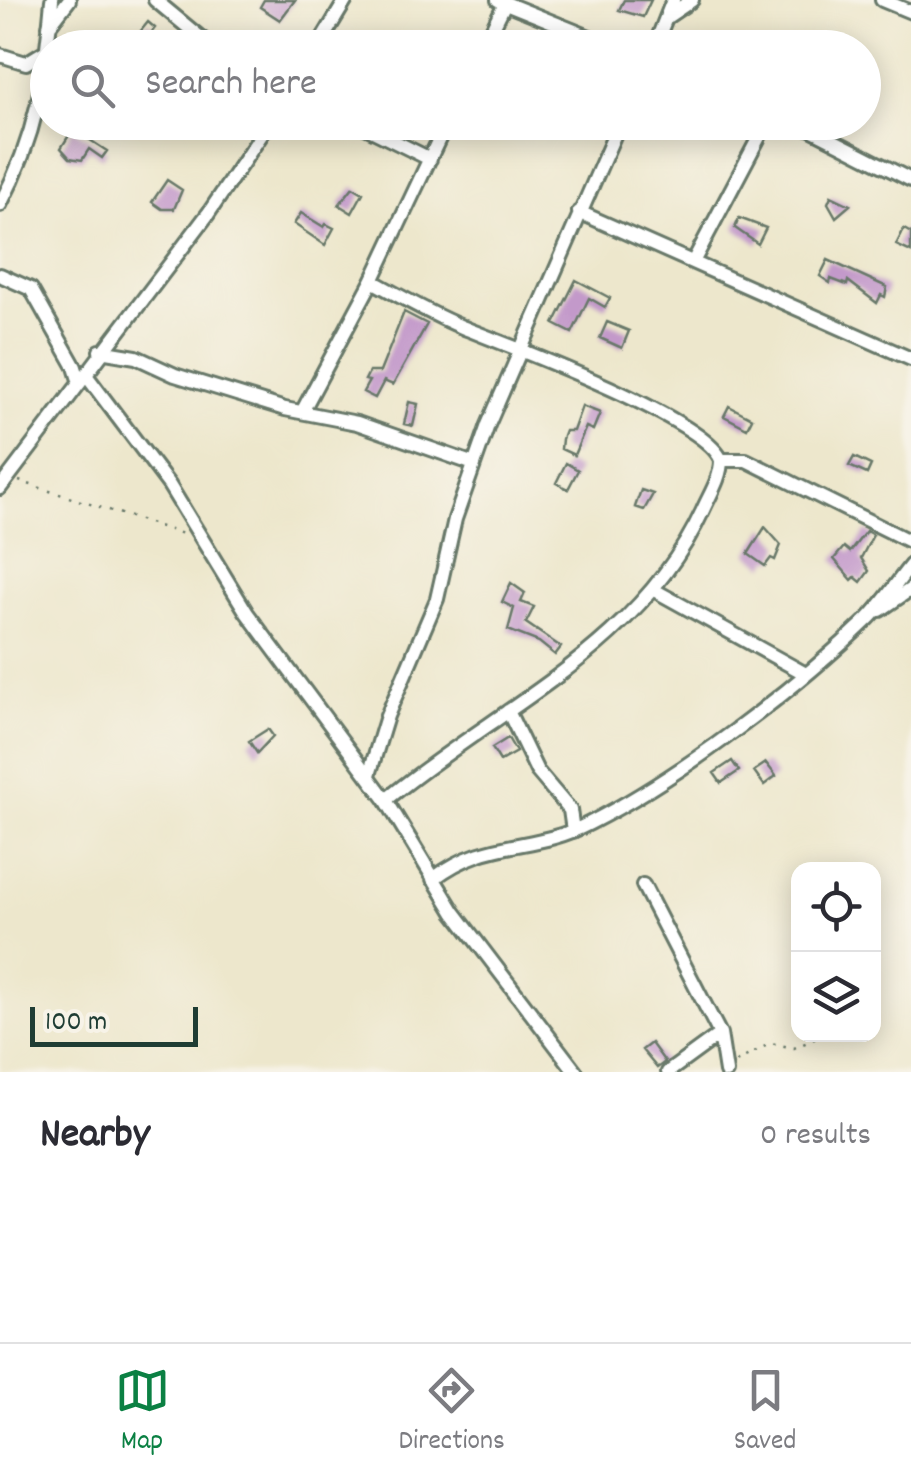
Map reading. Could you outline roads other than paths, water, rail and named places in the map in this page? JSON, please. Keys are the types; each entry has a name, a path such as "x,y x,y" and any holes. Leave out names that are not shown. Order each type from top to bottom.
{"street":[{"path":"49,30 52,0"},
{"path":"50,26 68,0"},
{"path":"155,0 191,30"},
{"path":"328,30 346,0"},
{"path":"661,30 673,0"},
{"path":"666,17 692,0"},
{"path":"882,0 911,12"},
{"path":"490,30 502,2 572,30"},
{"path":"0,55 26,63 30,61"},
{"path":"0,205 30,140"},
{"path":"4,483 208,214 258,140"},
{"path":"391,140 430,159"},
{"path":"302,412 372,281 439,140"},
{"path":"369,775 387,716 436,599 455,519 474,464 520,348 612,140"},
{"path":"693,262 758,140"},
{"path":"832,140 911,180"},
{"path":"580,212 911,358"},
{"path":"0,275 30,288 83,379 169,485 246,613 369,775 433,879 576,1072"},
{"path":"372,281 692,432 713,447 720,460 718,476 698,521 654,590 600,646 386,800"},
{"path":"100,352 136,357 175,375 302,412 357,423 474,464"},
{"path":"720,460 746,460 911,542"},
{"path":"870,617 911,565"},
{"path":"433,879 479,851 573,830 662,778 911,588"},
{"path":"654,590 804,673"},
{"path":"508,712 537,771 569,810 573,830"},
{"path":"643,886 720,1034 726,1069"},
{"path":"668,1072 720,1034"}]}
